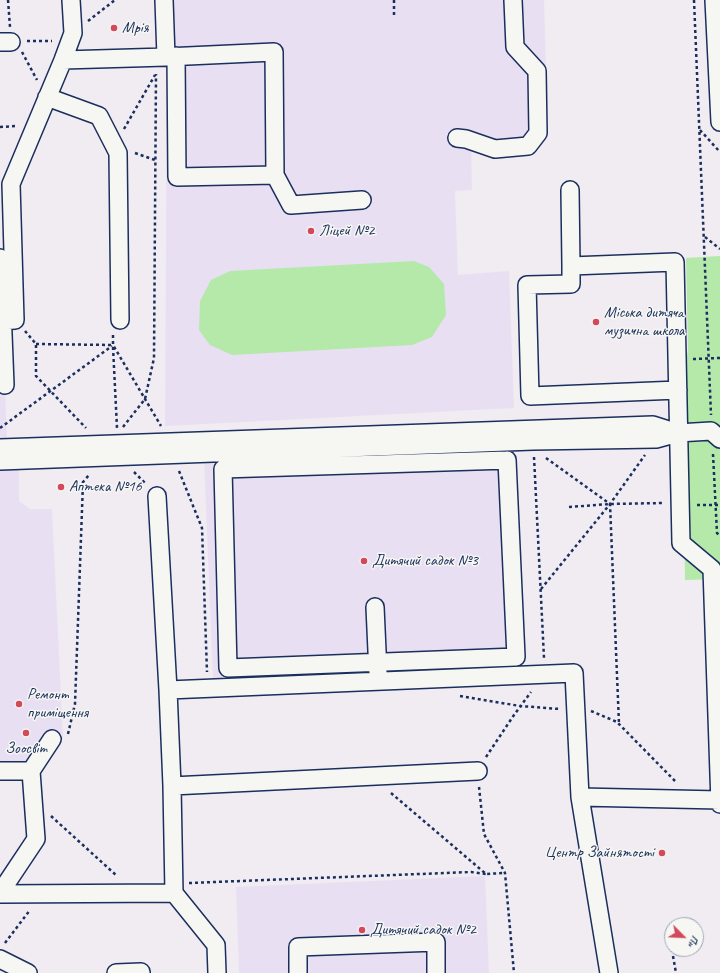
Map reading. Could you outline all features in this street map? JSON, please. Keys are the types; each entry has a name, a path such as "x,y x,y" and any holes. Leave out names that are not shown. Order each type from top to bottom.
{"street":[{"path":"5,385 5,184 47,98 71,37 71,0"},
{"path":"164,0 171,56 177,177 275,175"},
{"path":"457,138 466,138 495,149 528,146 538,133 537,71 514,47 513,0"},
{"path":"714,0 720,122"},
{"path":"62,60 274,52 275,175 291,205 362,200"},
{"path":"47,98 99,116 118,153 120,320"},
{"path":"570,190 571,284 527,285 530,396 678,390"},
{"path":"0,258 6,320"},
{"path":"571,266 675,262 681,543 716,569 720,804"},
{"path":"171,448 653,425 678,433 716,435"},
{"path":"0,448 533,445 656,439 678,433"},
{"path":"0,461 112,447"},
{"path":"507,460 516,657 378,662 228,668 223,469 507,460"},
{"path":"157,496 168,690 174,888 216,945 217,973"},
{"path":"375,607 379,681"},
{"path":"168,690 574,673 580,797 609,973"},
{"path":"0,894 36,839 31,771 59,739"},
{"path":"0,771 31,771"},
{"path":"172,786 478,771"},
{"path":"580,797 720,800"},
{"path":"0,894 135,893 174,888"},
{"path":"298,973 298,947 436,942 436,973"},
{"path":"2,951 28,973"},
{"path":"116,973 141,972"}],"path":[{"path":"5,42 8,0"},
{"path":"5,42 71,37 115,0"},
{"path":"394,0 394,16"},
{"path":"694,0 709,358 716,435 717,533 720,536"},
{"path":"5,42 20,50 47,98"},
{"path":"115,147 156,74 171,56"},
{"path":"59,739 76,704 83,482 112,447 145,398 154,358 156,74"},
{"path":"700,130 720,152"},
{"path":"704,237 720,249"},
{"path":"6,320 36,344 113,346"},
{"path":"112,447 113,325 120,320"},
{"path":"36,344 36,376 112,447 157,496"},
{"path":"113,346 145,398 171,448 202,528 208,689"},
{"path":"0,428 113,346"},
{"path":"677,360 720,358"},
{"path":"540,589 610,504 656,439"},
{"path":"533,445 610,504 620,725"},
{"path":"514,973 505,874 484,834 478,771 520,706 545,674 533,445"},
{"path":"569,507 610,504 673,503 680,506 720,505"},
{"path":"458,695 520,706 594,711 617,722 692,799"},
{"path":"371,776 486,874"},
{"path":"33,800 135,893"},
{"path":"174,888 471,872 505,874"},
{"path":"2,951 42,894"},
{"path":"672,957 676,973"}],"shaded area":[{"name":"Ліцей №2","path":"173,0 544,0 548,138 471,141 472,190 455,191 458,275 509,271 514,408 165,426 167,71 173,59 175,46"},
{"path":"0,258 8,467 19,467 19,501 30,509 52,509 63,739 52,739 31,771 0,771"},
{"name":"Дитячий садок №3","path":"514,449 524,663 213,679 204,458"},
{"name":"Дитячий садок №2","path":"485,876 489,973 239,973 236,887"}],"green space":[{"path":"720,256 720,579 685,580 682,380 688,350 686,258"},
{"path":"414,261 429,267 444,284 446,315 432,337 412,345 232,355 210,345 199,330 200,301 211,280 230,271"}],"place":[{"name":"Мрія","path":"114,28"},
{"name":"Ліцей №2","path":"311,231"},
{"name":"Міська дитяча музична школа","path":"596,322"},
{"name":"Аптека №16","path":"61,487"},
{"name":"Дитячий садок №3","path":"364,561"},
{"name":"Ремонт приміщення","path":"19,704"},
{"name":"Зоосвіт","path":"26,733"},
{"name":"Центр Зайнятості","path":"662,853"},
{"name":"Дитячий садок №2","path":"362,930"}]}
